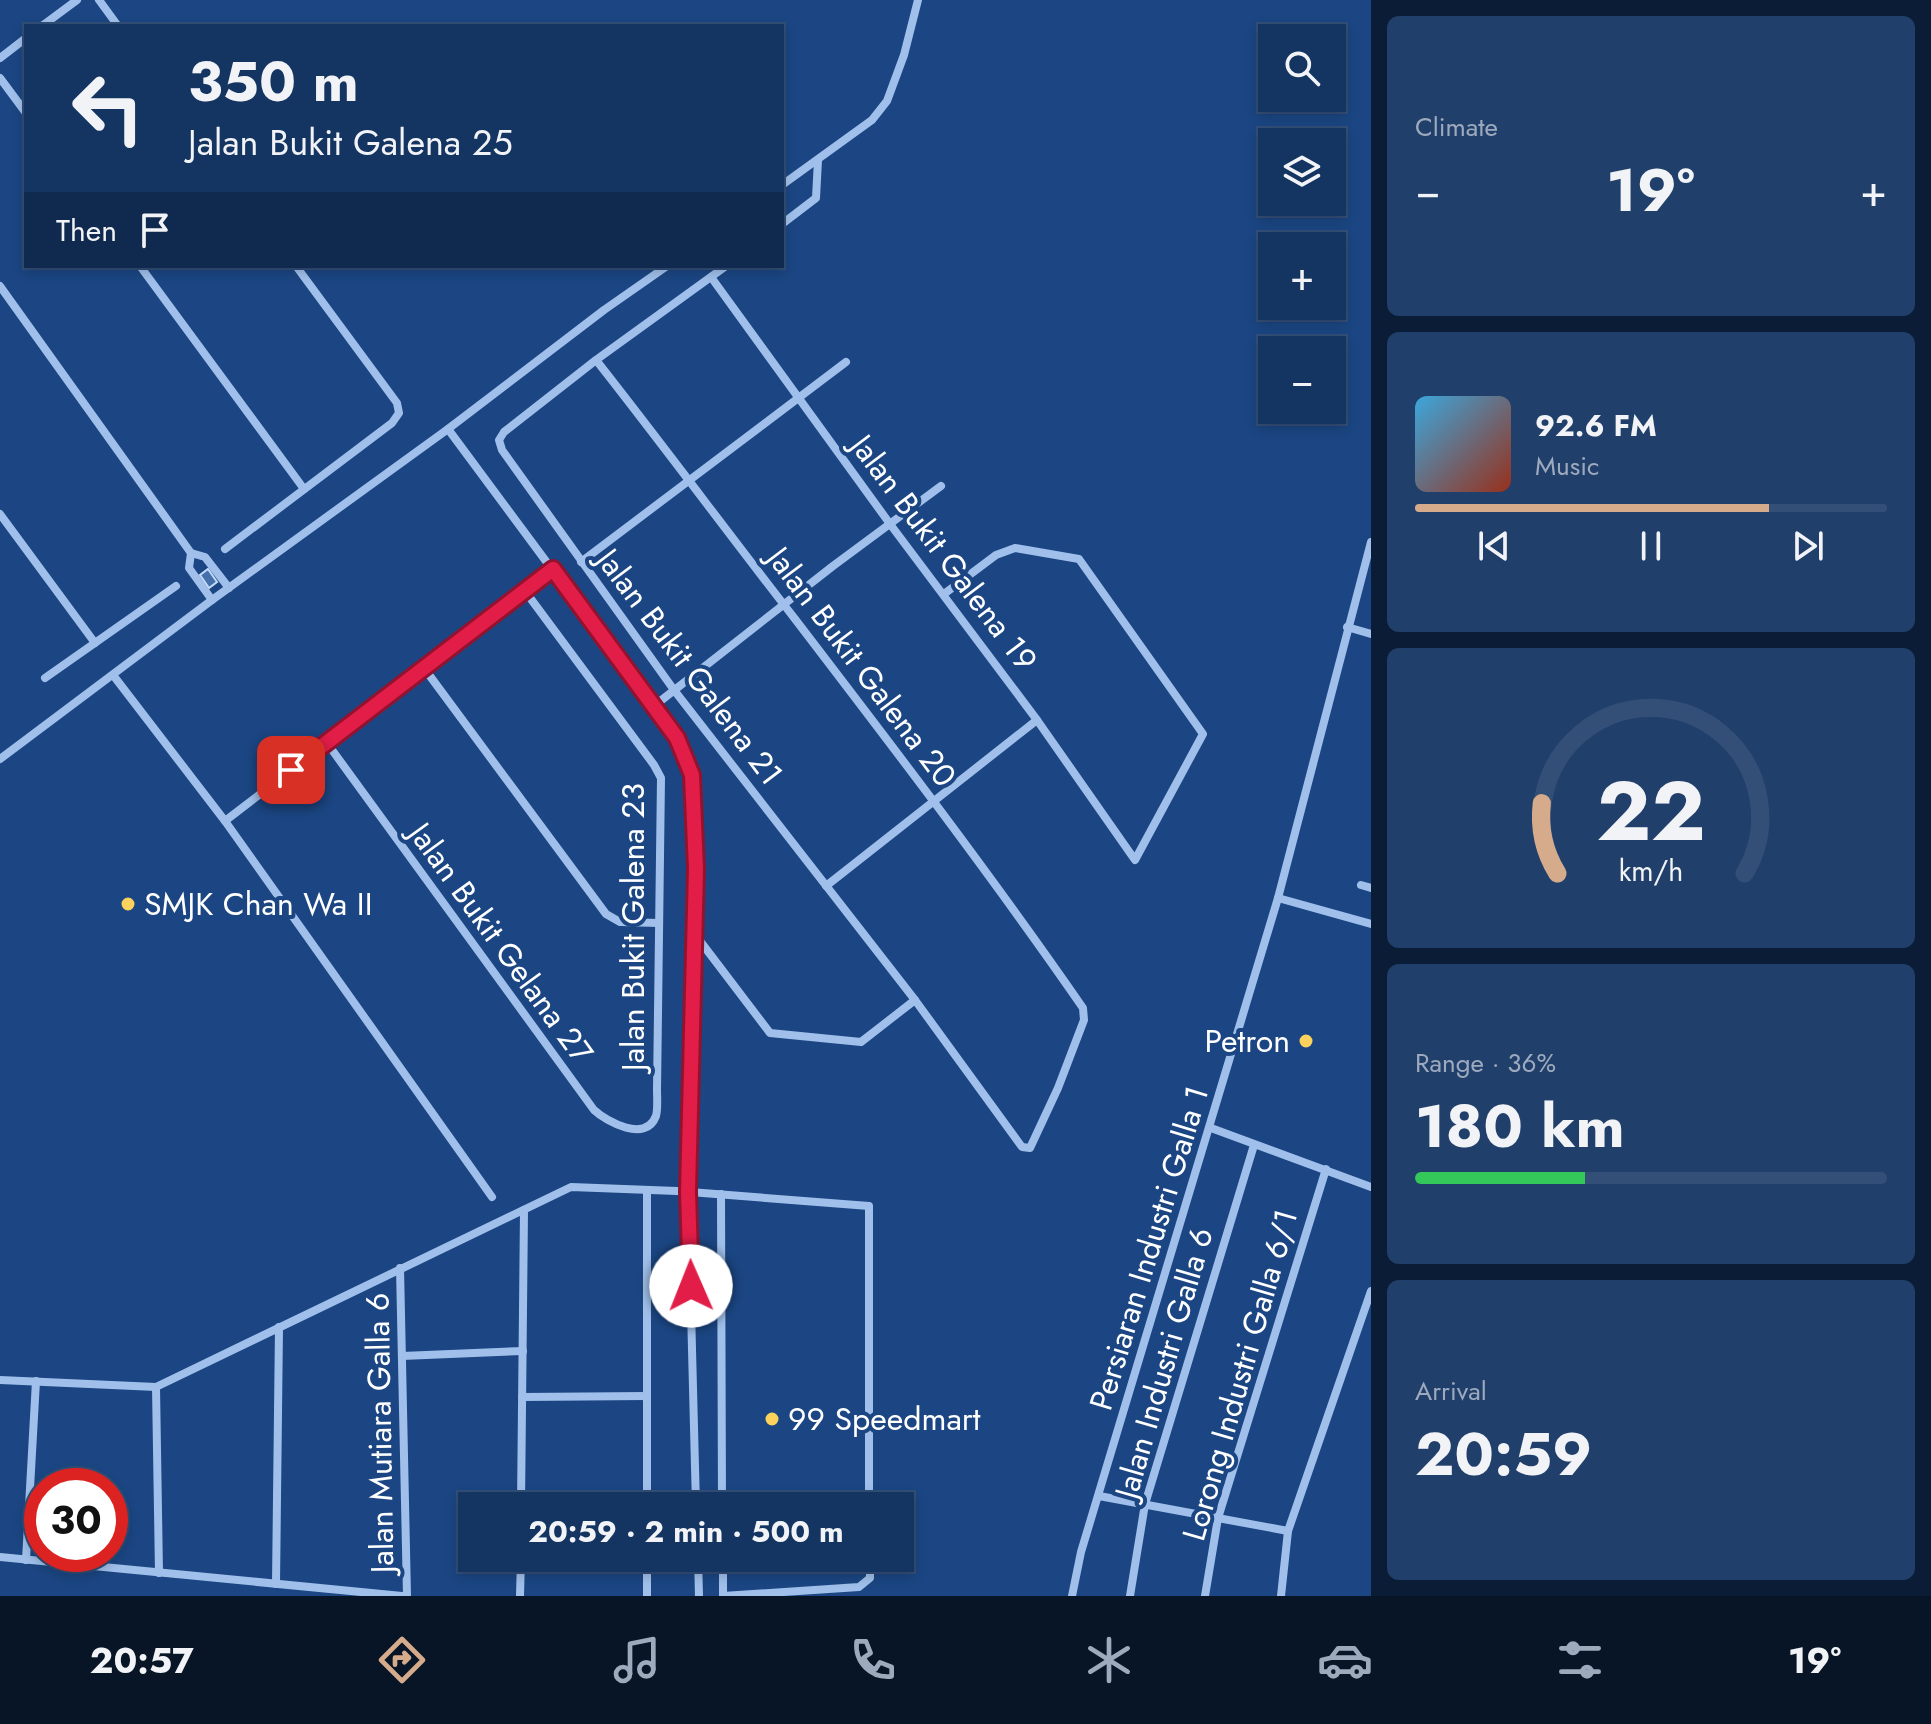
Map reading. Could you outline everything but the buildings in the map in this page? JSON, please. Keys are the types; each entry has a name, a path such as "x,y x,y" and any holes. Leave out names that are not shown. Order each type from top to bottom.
{"street":[{"path":"45,24 77,0"},
{"path":"99,0 117,24"},
{"path":"784,184 872,120 887,101 904,55 918,0"},
{"path":"0,58 24,40"},
{"path":"0,78 24,110"},
{"path":"784,222 816,198 818,160"},
{"path":"141,268 304,489"},
{"path":"225,549 392,423 399,413 397,403 297,268"},
{"path":"0,759 664,268"},
{"name":"Jalan Bukit Galena 21","path":"723,268 596,360 504,432 499,440 502,450 674,690 915,1000 1022,1147"},
{"name":"Jalan Bukit Galena 19","path":"711,277 890,524 1037,720 1135,860 1203,734 1079,559 1015,548 996,555 944,594"},
{"path":"0,286 191,553 205,557 229,588"},
{"name":"Jalan Bukit Galena 20","path":"596,360 934,801 1083,1008 1084,1020 1033,1145 1030,1148 1022,1147"},
{"path":"581,562 846,362"},
{"path":"448,429 677,738 692,775 696,869 688,1192 696,1492"},
{"path":"654,706 941,486"},
{"path":"0,514 95,643"},
{"name":"Persiaran Industri Galla 1","path":"1072,1596 1081,1552 1278,898 1371,542"},
{"path":"191,553 189,568 212,600"},
{"path":"225,821 553,569"},
{"path":"45,678 176,586"},
{"name":"Jalan Bukit Galena 23","path":"525,591 661,778 657,1114"},
{"path":"1347,627 1371,634"},
{"path":"424,668 606,914 620,922 659,923"},
{"path":"113,675 225,821 492,1197"},
{"path":"826,886 1037,720"},
{"name":"Jalan Bukit Gelana 27","path":"327,743 594,1110 606,1121 621,1128 647,1125 657,1114"},
{"path":"1361,885 1371,888"},
{"path":"1278,898 1371,924"},
{"path":"694,933 770,1033 861,1042 915,1000"},
{"path":"1211,1128 1371,1187"},
{"name":"Jalan Industri Galla 6","path":"1130,1596 1145,1504 1254,1145"},
{"name":"Lorong Industri Galla 6/1","path":"1205,1596 1218,1518 1326,1169"},
{"path":"0,1380 156,1387 571,1187 721,1194 869,1206 869,1492"},
{"path":"647,1190 647,1492"},
{"path":"721,1194 722,1492"},
{"path":"521,1492 524,1210"},
{"name":"Jalan Mutiara Galla 6","path":"400,1268 405,1596"},
{"path":"1281,1596 1288,1531 1371,1291"},
{"path":"276,1584 279,1327"},
{"path":"402,1356 523,1351"},
{"path":"31,1468 36,1381"},
{"path":"156,1387 159,1573"},
{"path":"522,1397 647,1396"},
{"path":"1099,1496 1288,1531"},
{"path":"0,1557 24,1560"},
{"path":"128,1570 405,1596"},
{"path":"520,1596 521,1572"},
{"path":"647,1572 647,1596"},
{"path":"698,1572 699,1596"},
{"path":"723,1572 723,1596 859,1587 866,1584 870,1572"}],"place":[{"name":"SMJK Chan Wa II","path":"128,904"},
{"name":"Petron","path":"1306,1041"},
{"name":"99 Speedmart","path":"772,1419"}],"route":[{"path":"291,770 553,569 677,738 692,775 696,869 688,1192 691,1286"}]}
